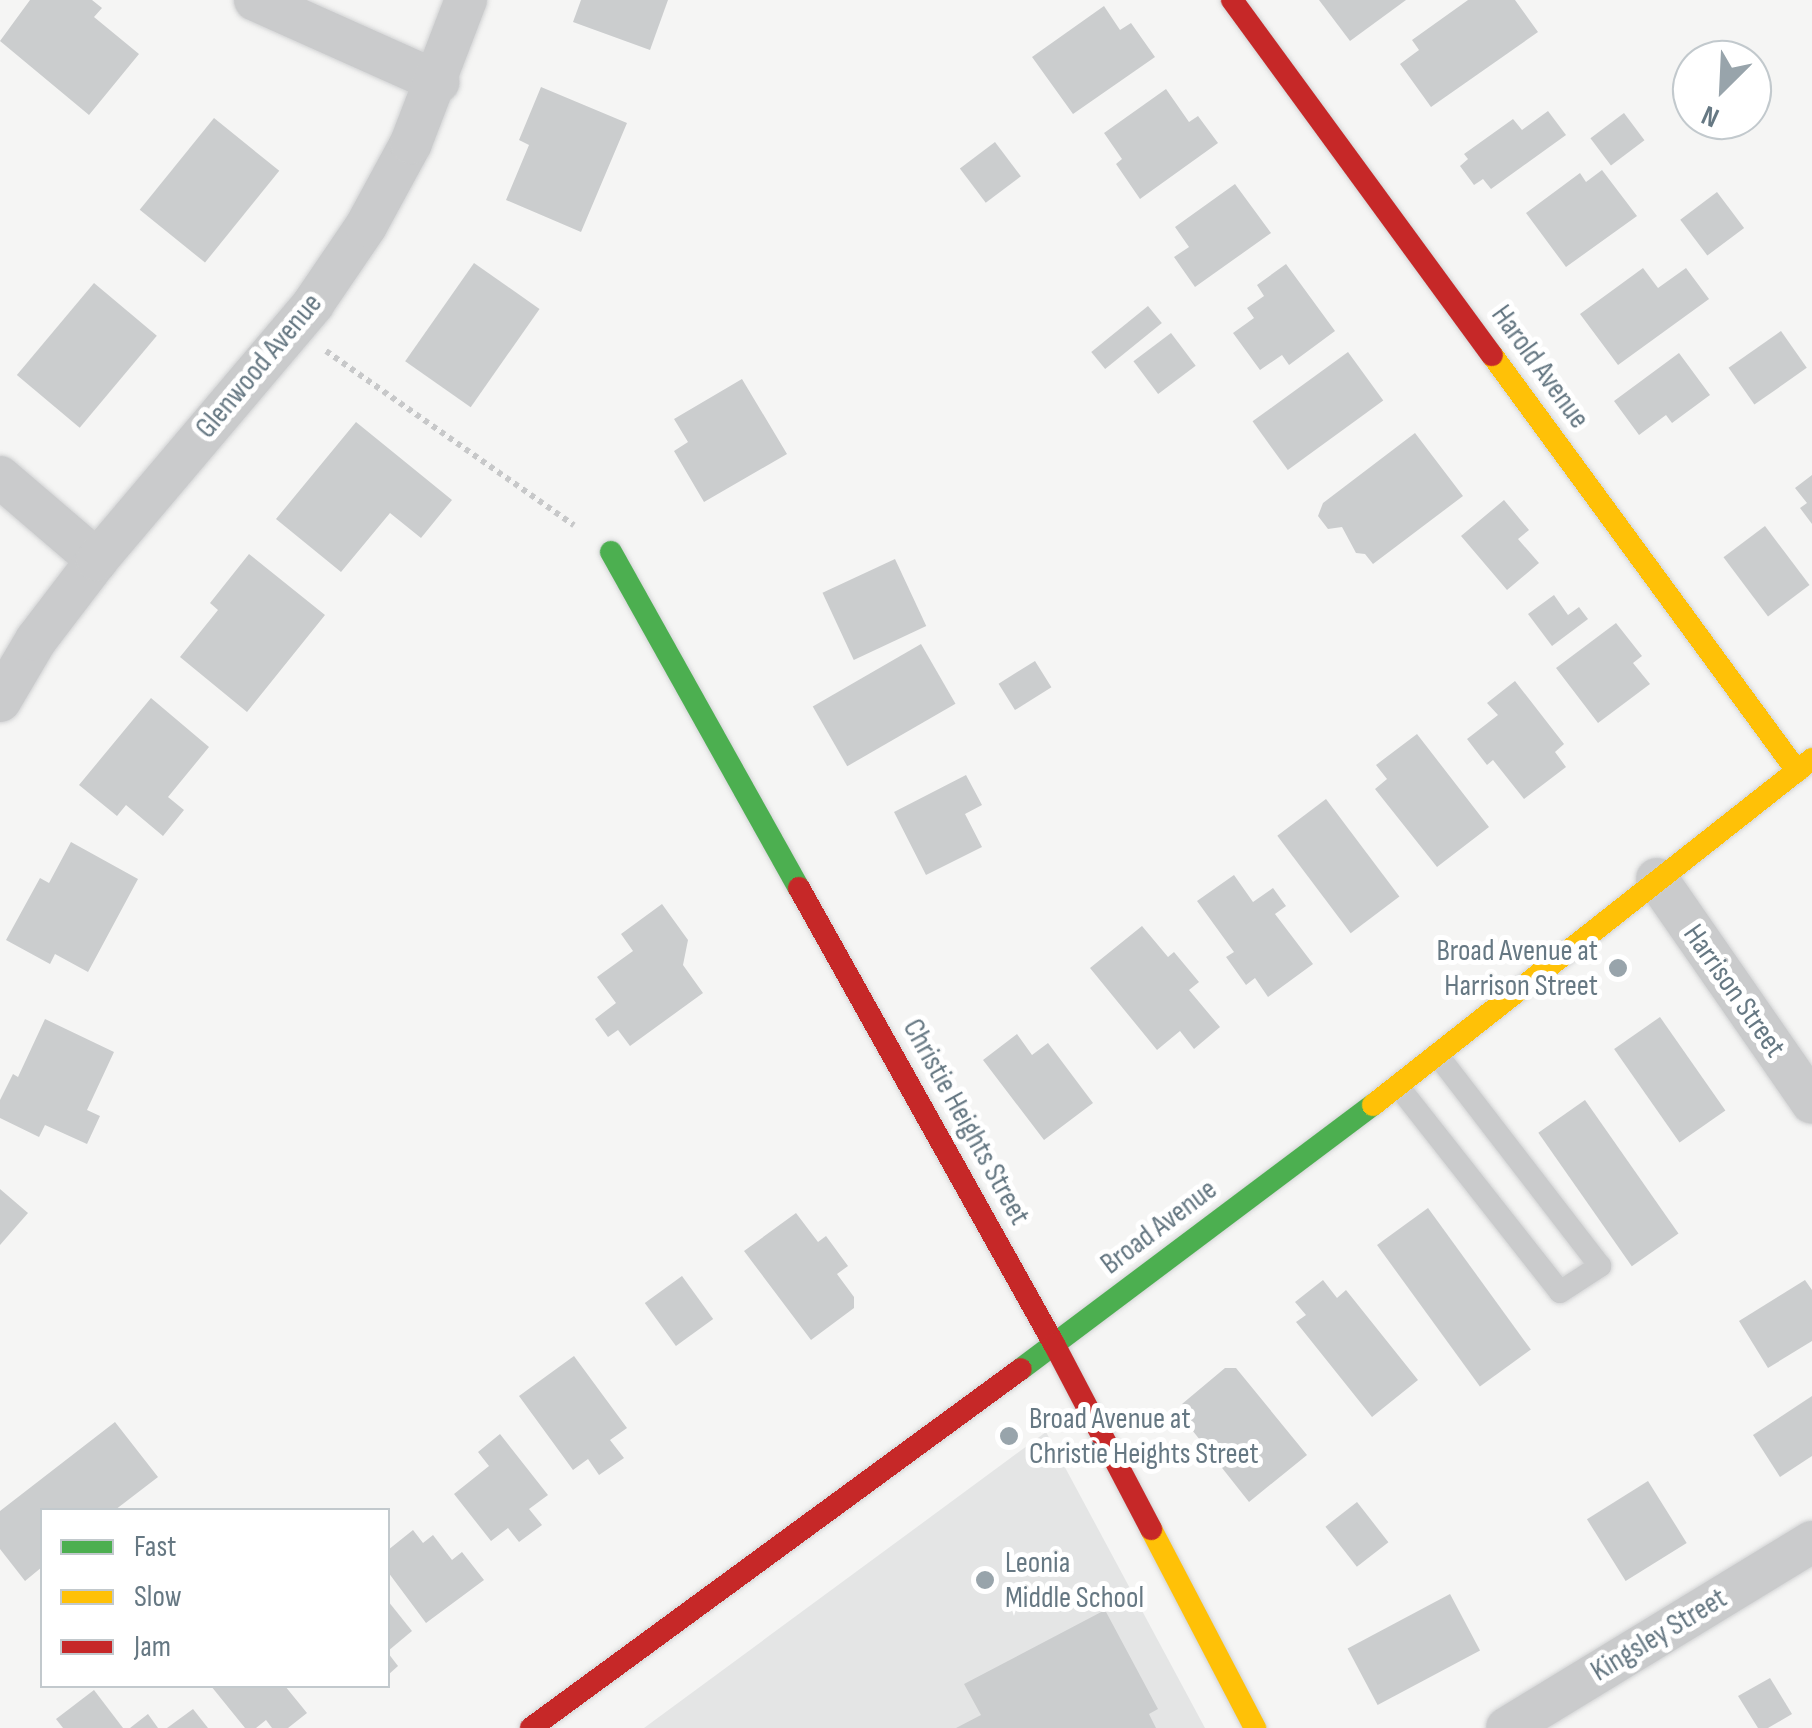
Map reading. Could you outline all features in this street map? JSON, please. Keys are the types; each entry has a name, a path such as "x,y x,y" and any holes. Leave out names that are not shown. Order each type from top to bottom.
{"street":[{"path":"255,0 438,82"},
{"name":"Glenwood Avenue","path":"0,701 36,640 97,560 293,328 366,226 438,82 466,0"},
{"name":"Harold Avenue","path":"1232,0 1805,765"},
{"path":"0,477 97,560"},
{"name":"Christie Heights Street","path":"611,552 1054,1344 1256,1728"},
{"name":"Broad Avenue","path":"531,1728 1398,1086 1805,765"},
{"name":"Harrison Street","path":"1656,880 1812,1103"},
{"name":"Kingsley Street","path":"1507,1728 1812,1542"}],"lane":[{"path":"1398,1086 1560,1292 1600,1266 1437,1054"}],"path":[{"path":"293,328 611,552"}],"shaded area":[{"name":"Leonia Middle School","path":"1046,1432 1205,1728 644,1728"}],"building":[{"path":"30,0 92,0 102,8 94,17 139,54 89,115 0,41"},
{"path":"581,0 668,0 650,50 573,22"},
{"path":"1319,0 1406,0 1350,41"},
{"path":"1468,0 1515,0 1538,32 1431,107 1400,64 1419,50 1412,40"},
{"path":"1104,6 1120,30 1131,23 1155,57 1073,114 1032,57"},
{"path":"541,87 627,123 581,232 506,200 529,145 519,140"},
{"path":"1166,89 1189,122 1198,116 1218,143 1140,199 1116,164 1122,159 1104,133"},
{"path":"1548,111 1566,135 1491,189 1483,179 1474,185 1460,166 1468,159 1464,154 1513,119 1522,130"},
{"path":"1624,113 1644,140 1611,165 1590,138"},
{"path":"214,118 279,171 205,263 140,210"},
{"path":"995,142 1021,176 986,203 960,168"},
{"path":"1602,170 1637,216 1566,267 1526,213 1580,173 1586,182"},
{"path":"1235,184 1271,233 1195,287 1174,257 1189,247 1175,227"},
{"path":"1717,192 1744,228 1707,256 1680,220"},
{"path":"474,263 540,309 471,407 405,361"},
{"path":"1286,264 1335,331 1289,365 1282,355 1260,370 1233,333 1254,318 1247,308 1264,296 1257,285"},
{"path":"1643,268 1658,288 1686,268 1709,299 1618,365 1580,314"},
{"path":"94,283 157,336 80,428 17,375"},
{"path":"1148,306 1162,323 1105,369 1091,352"},
{"path":"1781,331 1807,368 1754,405 1729,368"},
{"path":"1171,333 1196,366 1158,394 1133,361"},
{"path":"1348,352 1383,401 1288,470 1253,421"},
{"path":"1679,353 1710,395 1672,423 1666,415 1639,435 1614,401"},
{"path":"742,379 787,454 704,502 674,451 688,442 674,419"},
{"path":"356,422 452,500 421,538 390,513 341,572 276,519"},
{"path":"1415,433 1463,496 1373,564 1365,554 1356,553 1342,527 1328,529 1318,516 1323,503"},
{"path":"1812,475 1812,524 1800,508 1807,503 1795,488"},
{"path":"1504,500 1529,530 1518,539 1539,563 1507,590 1461,536"},
{"path":"1765,526 1810,585 1768,616 1723,557"},
{"path":"249,554 325,615 247,712 180,657 218,610 210,603"},
{"path":"895,559 926,626 854,660 822,593"},
{"path":"1554,595 1568,615 1579,607 1588,619 1552,646 1528,614"},
{"path":"1616,623 1642,656 1633,663 1650,684 1598,723 1556,668"},
{"path":"921,644 956,704 847,766 813,706"},
{"path":"1035,661 1051,687 1015,710 999,684"},
{"path":"1515,681 1564,744 1555,752 1566,767 1524,799 1493,760 1487,765 1467,739 1498,715 1487,703"},
{"path":"151,698 209,747 168,797 184,810 163,836 126,805 117,816 79,785"},
{"path":"1417,734 1489,827 1437,867 1375,789 1387,779 1376,765"},
{"path":"966,775 982,805 965,814 982,847 926,875 894,812"},
{"path":"1326,799 1399,896 1351,933 1277,836"},
{"path":"71,842 138,879 88,972 55,954 50,964 6,940 40,878 49,883"},
{"path":"1234,875 1253,902 1273,888 1286,906 1275,914 1313,964 1268,997 1255,978 1246,985 1226,957 1234,952 1197,901"},
{"path":"662,904 688,940 683,965 703,993 630,1046 618,1030 608,1037 595,1019 616,1003 597,977 633,951 621,934"},
{"path":"1142,926 1168,957 1174,952 1199,982 1189,990 1220,1027 1194,1049 1180,1031 1157,1050 1090,968"},
{"path":"1660,1017 1725,1110 1680,1143 1614,1049"},
{"path":"45,1019 114,1052 87,1110 100,1116 87,1144 45,1125 39,1137 0,1118 0,1100 13,1074 18,1077"},
{"path":"1017,1034 1032,1055 1048,1043 1093,1103 1044,1140 983,1060"},
{"path":"1585,1100 1678,1234 1632,1266 1538,1133"},
{"path":"0,1189 28,1213 0,1245"},
{"path":"1428,1208 1531,1350 1480,1387 1377,1245"},
{"path":"796,1213 818,1242 826,1236 848,1266 837,1274 854,1297 854,1308 811,1340 744,1251"},
{"path":"682,1276 713,1319 676,1346 645,1303"},
{"path":"1323,1280 1337,1298 1346,1290 1418,1380 1372,1417 1296,1322 1306,1315 1295,1302"},
{"path":"1805,1280 1812,1290 1812,1341 1768,1368 1739,1321"},
{"path":"574,1356 627,1428 610,1440 624,1458 599,1475 588,1459 573,1470 519,1396"},
{"path":"1225,1368 1236,1368 1307,1455 1249,1502 1181,1416 1188,1412 1182,1404"},
{"path":"1812,1396 1812,1456 1780,1477 1753,1435"},
{"path":"115,1422 158,1477 118,1508 40,1508 40,1569 25,1581 0,1549 0,1511"},
{"path":"500,1434 548,1495 529,1509 542,1525 519,1542 508,1528 491,1541 454,1494 489,1466 478,1452"},
{"path":"1648,1481 1687,1543 1626,1581 1587,1519"},
{"path":"1357,1502 1388,1542 1357,1567 1325,1527"},
{"path":"413,1530 423,1543 433,1535 452,1560 462,1552 484,1580 426,1623 390,1575 390,1548"},
{"path":"1450,1594 1480,1651 1378,1705 1348,1648"},
{"path":"390,1604 412,1631 390,1649"},
{"name":"Leonia Middle School","path":"1105,1610 1158,1709 1149,1714 1156,1728 956,1728 981,1715 964,1684"},
{"path":"390,1656 398,1666 390,1673"},
{"path":"1770,1678 1792,1714 1768,1728 1758,1728 1738,1696"},
{"path":"213,1688 287,1688 307,1713 288,1728 272,1728 266,1720 256,1728 245,1728"},
{"path":"94,1690 123,1728 63,1728 56,1719"},
{"path":"193,1709 208,1728 167,1728"},
{"path":"148,1714 158,1728 130,1728"}],"traffic: fast":[{"path":"611,552 799,888"},
{"path":"1021,1369 1373,1105"}],"traffic: slow":[{"path":"1492,355 1797,771"},
{"path":"1373,1105 1812,759"},
{"path":"1151,1529 1255,1728"}],"traffic: jam":[{"path":"1232,0 1492,355"},
{"path":"799,888 1054,1344 1151,1529"},
{"path":"531,1728 1021,1369"}],"place":[{"name":"Broad Avenue at Harrison Street","path":"1618,968"},
{"name":"Broad Avenue at Christie Heights Street","path":"1009,1436"},
{"name":"Leonia Middle School","path":"985,1580"}]}
